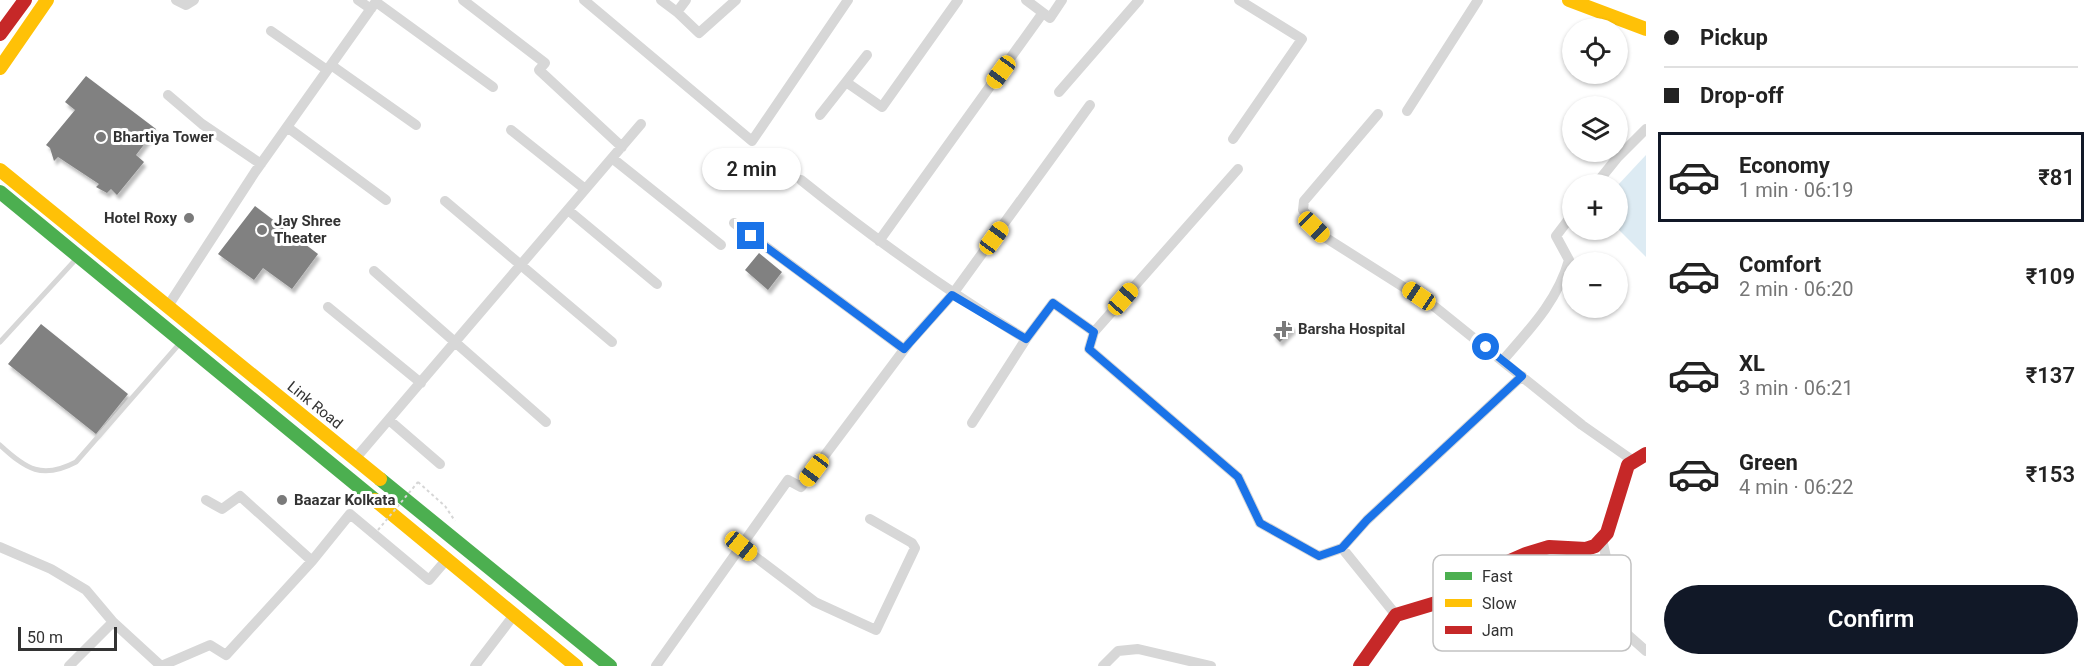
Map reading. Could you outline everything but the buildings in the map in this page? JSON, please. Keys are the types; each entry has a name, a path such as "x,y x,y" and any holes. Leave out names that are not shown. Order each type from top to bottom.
{"main road":[{"path":"0,34 25,0"},
{"path":"0,68 47,0"},
{"path":"1569,0 1646,29"},
{"name":"Link Road","path":"0,170 610,666"},
{"path":"0,192 576,666"},
{"path":"1524,555 1549,547 1586,549 1595,546 1602,539 1613,518 1628,465 1632,460 1646,454"},
{"path":"1360,666 1396,615 1433,604"}],"street":[{"path":"176,0 186,5 194,0"},
{"path":"358,0 375,4 493,87"},
{"path":"463,0 545,63 539,70 622,147"},
{"path":"584,0 752,141 848,0"},
{"path":"661,0 699,33 736,0"},
{"path":"677,12 686,0"},
{"path":"846,81 882,107 958,0"},
{"path":"1026,0 1050,18 1062,0"},
{"path":"1059,92 1139,0"},
{"path":"1233,139 1302,39 1239,0"},
{"path":"1407,111 1478,0"},
{"path":"168,306 261,164 375,4"},
{"path":"879,242 1042,14"},
{"path":"271,31 416,125"},
{"path":"820,115 867,55"},
{"path":"168,95 202,123 261,164"},
{"path":"656,666 788,480 801,487 904,349 952,295 1090,105"},
{"path":"1378,114 1304,201 1303,210 1323,236 1435,308 1582,424 1632,460"},
{"path":"355,459 641,124"},
{"path":"288,127 386,200"},
{"path":"1604,174 1646,129"},
{"path":"511,130 585,189"},
{"path":"612,158 721,245"},
{"path":"1238,170 1094,332 1089,349 1238,477 1260,523 1319,556 1342,548 1367,520 1522,376"},
{"path":"801,180 879,242 952,295 1026,339"},
{"path":"445,201 612,342"},
{"path":"568,210 657,284"},
{"path":"734,223 904,349"},
{"path":"1503,360 1546,310 1563,282 1569,260 1556,236 1562,228"},
{"path":"374,271 546,422"},
{"path":"972,423 1026,339 1053,303 1094,332"},
{"path":"328,307 421,382"},
{"path":"389,420 440,464"},
{"path":"206,500 222,509 240,496 312,561"},
{"path":"0,547 51,569 86,590 113,622 161,666 210,645 226,655 312,561 350,514 429,580 447,559"},
{"path":"741,546 815,602 876,630 915,548 912,543 870,519"},
{"path":"1602,539 1606,555"},
{"path":"1342,548 1396,615"},
{"path":"475,666 514,615"},
{"path":"69,666 113,622"},
{"path":"1631,638 1646,651"},
{"path":"1103,666 1118,651 1138,649 1179,663 1211,666"}],"lane":[{"path":"0,342 79,256"},
{"path":"0,445 23,467 56,472 76,462 182,340"}],"path":[{"path":"378,530 418,482 427,490"}],"shaded area":[{"path":"1646,155 1646,257 1628,239 1628,174"}],"traffic: fast":[{"path":"0,192 375,500"},
{"path":"380,479 610,666"}],"traffic: slow":[{"path":"0,68 47,0"},
{"path":"1569,0 1646,29"},
{"path":"0,170 380,479"},
{"path":"375,500 576,666"}],"traffic: jam":[{"path":"0,34 25,0"},
{"path":"1524,555 1549,547 1586,549 1595,546 1607,533 1628,465 1646,454"},
{"path":"1360,666 1396,615 1433,604"}],"place":[{"name":"Bhartiya Tower","path":"101,137"},
{"name":"Hotel Roxy","path":"189,218"},
{"name":"Jay Shree Theater","path":"262,230"},
{"name":"Barsha Hospital","path":"1284,329"},
{"name":"Baazar Kolkata","path":"282,500"}],"route":[{"path":"751,236 904,349 952,295 1026,339 1053,303 1094,332 1089,349 1238,477 1260,523 1319,556 1342,548 1367,520 1522,376 1486,347"}]}
